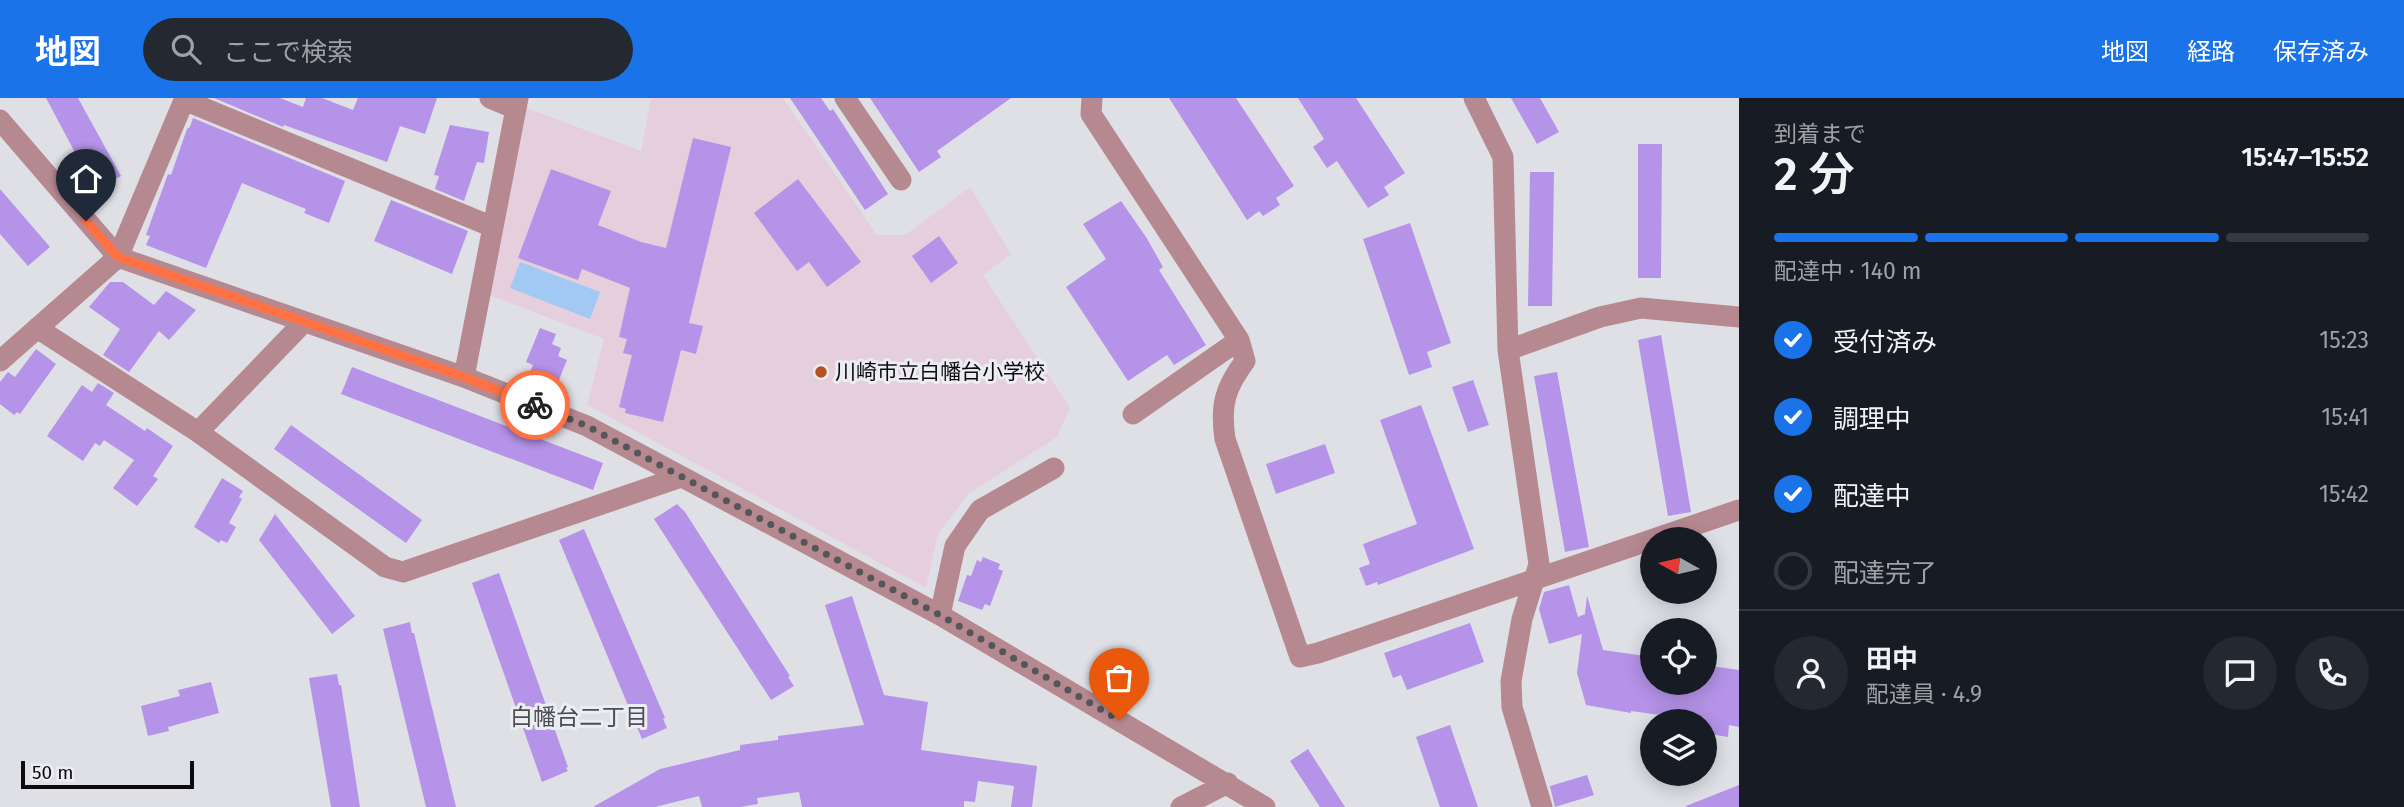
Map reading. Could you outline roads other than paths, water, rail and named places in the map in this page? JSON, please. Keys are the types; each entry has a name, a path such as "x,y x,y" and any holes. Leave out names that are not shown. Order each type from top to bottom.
{"street":[{"path":"464,377 517,103 490,98"},
{"path":"845,98 901,180"},
{"path":"1474,98 1503,157 1508,350 1539,564 1522,619 1511,681 1513,707 1542,807"},
{"path":"0,361 118,257 184,99 493,227"},
{"path":"1094,99 1091,114 1239,340 1245,361 1231,380 1225,398 1222,416 1225,439 1300,657 1739,510"},
{"path":"0,120 118,257 464,377 587,426 940,615 1265,807"},
{"path":"1508,350 1600,317 1642,308 1739,317"},
{"path":"198,432 304,322"},
{"path":"37,328 198,432 385,567 403,572 681,477"},
{"path":"1133,414 1239,340"},
{"path":"940,615 955,546 980,510 1054,468"},
{"path":"1181,807 1228,783"}],"water":[{"path":"520,262 600,292 590,319 510,288"}],"place":[{"name":"川崎市立白幡台小学校","path":"821,372"}],"district":[{"name":"白幡台二丁目","path":"579,717"}]}
